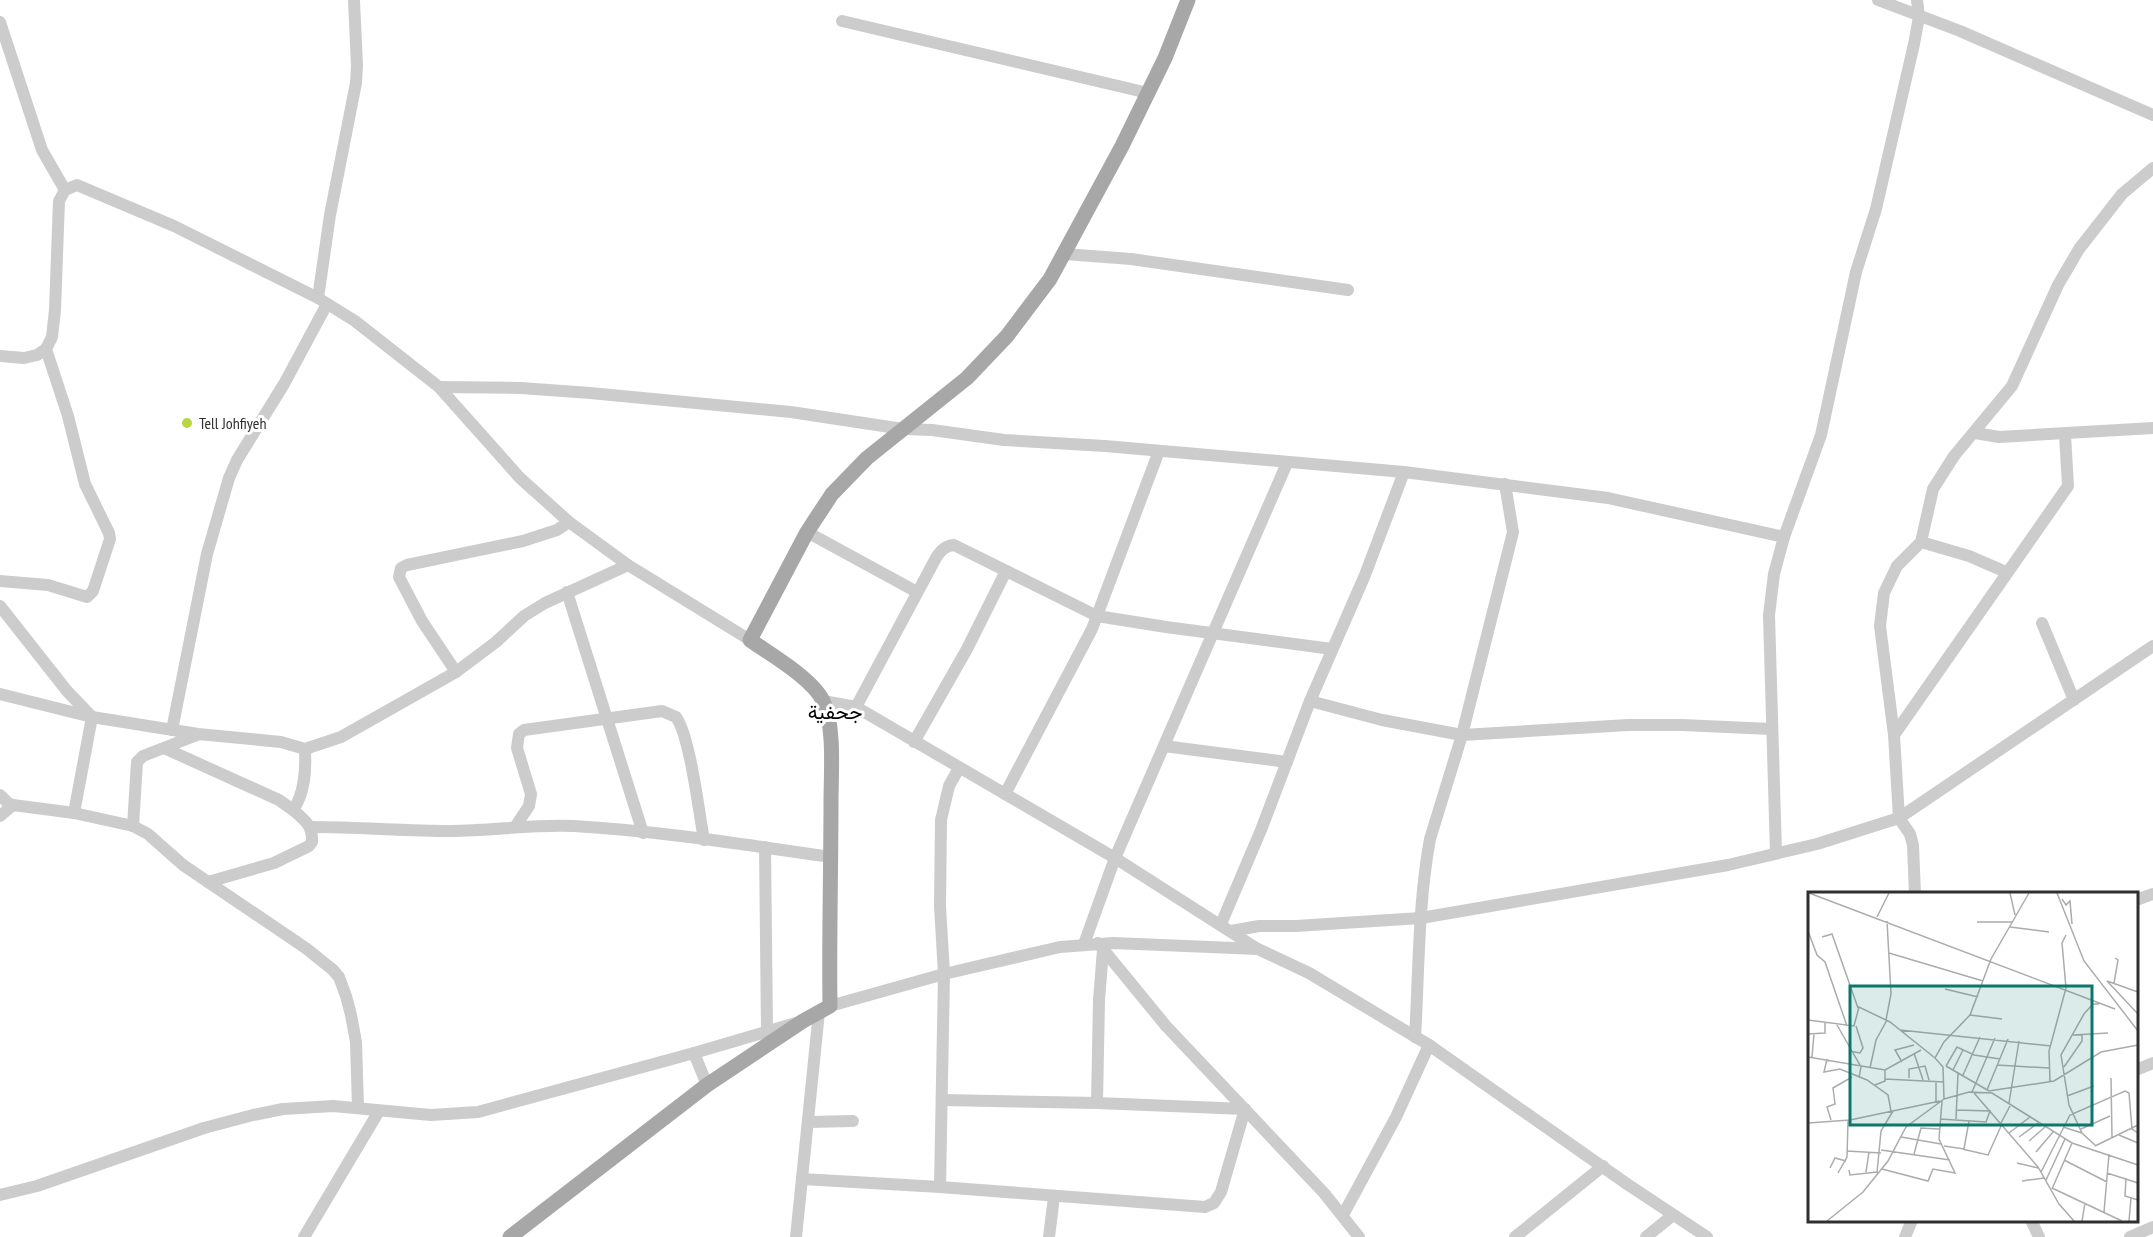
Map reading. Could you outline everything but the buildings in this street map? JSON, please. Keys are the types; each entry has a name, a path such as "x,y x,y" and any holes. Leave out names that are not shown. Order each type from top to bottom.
{"main road":[{"path":"510,1237 707,1086 824,1009 829,946 831,857 830,733 823,701 812,687 794,671 750,640 807,532 844,479 968,378 1032,305 1050,279 1122,146 1165,58 1188,0"}],"street":[{"path":"172,730 207,554 229,478 237,460 284,384 323,301 330,215 356,83 354,0"},
{"path":"1878,0 1960,31 2153,115"},
{"path":"1776,853 1769,615 1774,574 1784,537 1821,435 1856,272 1876,209 1919,17 1917,0"},
{"path":"842,21 1148,93"},
{"path":"0,22 42,150 65,190"},
{"path":"1915,892 1913,845 1910,834 1899,818 1893,735 1880,626 1884,593 1897,566 1921,542 1933,489 1954,456 2012,386 2058,285 2079,249 2122,194 2153,168"},
{"path":"0,356 32,357 46,349 54,330 59,201 65,190 77,185 174,226 323,301 356,321 439,387 520,478 568,522 628,566 750,640"},
{"path":"1065,254 1131,259 1348,290"},
{"path":"0,581 48,585 87,597 93,591 110,539 85,484 68,416 46,349"},
{"path":"439,387 521,388 590,393 791,412 903,429 932,430 1004,440 1404,472 1608,498 1784,537"},
{"path":"1975,433 1999,437 2066,435 2153,428"},
{"path":"1893,735 2068,486 2066,435"},
{"path":"1005,794 1082,650 1159,451"},
{"path":"1084,944 1115,858 1287,463"},
{"path":"1226,927 1310,701 1365,575 1404,472"},
{"path":"1415,1037 1421,918 1430,839 1462,735 1513,532 1505,484"},
{"path":"456,672 422,621 399,577 400,568 523,541 552,532 568,522"},
{"path":"807,532 917,592"},
{"path":"1921,542 1969,556 2006,572"},
{"path":"856,707 937,556 948,545 954,545 1097,616 1332,649"},
{"path":"0,694 92,717 198,734 281,742 305,749 341,737 456,672 496,642 524,616 567,592 628,566"},
{"path":"914,742 967,649 1006,571"},
{"path":"567,592 643,833"},
{"path":"0,606 67,691 92,717"},
{"path":"2042,623 2074,700"},
{"path":"1226,927 1296,926 1421,918 1716,867 1817,844 1899,818 2153,646"},
{"path":"823,701 856,707 1115,858 1226,927 1258,950 1309,973 1429,1045 1707,1237"},
{"path":"1310,701 1382,720 1462,735 1628,725 1771,729"},
{"path":"515,827 531,801 517,748 519,734 524,730 662,711 670,713 679,720 691,768 704,840"},
{"path":"74,813 92,717"},
{"path":"132,826 137,762 143,756 198,734"},
{"path":"1164,746 1287,762"},
{"path":"164,747 279,800 307,822 310,827 313,839 309,846 274,863 208,882"},
{"path":"293,810 300,800 306,769 305,749"},
{"path":"940,1187 944,974 940,906 941,820 949,786 959,768"},
{"path":"0,795 13,805 74,813 132,826 148,834 183,865 333,969 339,977 346,996 356,1042 358,1108"},
{"path":"0,816 13,805"},
{"path":"310,827 451,831 549,825 643,833 831,857"},
{"path":"765,847 767,1030"},
{"path":"2138,899 2153,894"},
{"path":"796,1237 824,1009 944,974 1029,953 1084,944 1100,946 1197,945 1258,950"},
{"path":"1097,1103 1100,946"},
{"path":"1100,946 1166,1026 1343,1215 1354,1235"},
{"path":"0,1195 37,1186 204,1128 253,1115 305,1107 358,1108 431,1114 478,1112 803,1021"},
{"path":"1343,1215 1396,1117 1429,1045"},
{"path":"694,1053 707,1086"},
{"path":"2138,1069 2153,1063"},
{"path":"942,1100 1245,1109"},
{"path":"802,1179 940,1187 1196,1208 1210,1206 1221,1191 1245,1109"},
{"path":"304,1237 379,1111"},
{"path":"809,1122 853,1121"},
{"path":"1515,1237 1603,1166"},
{"path":"1049,1237 1054,1197"},
{"path":"1646,1237 1673,1215"},
{"path":"1905,1237 1912,1222"},
{"path":"2032,1222 2039,1237"},
{"path":"2130,1237 2153,1227"}],"place":[{"name":"Tell Johfiyeh","path":"187,423"}],"district":[{"name":"جحفية","path":"835,712"}]}
